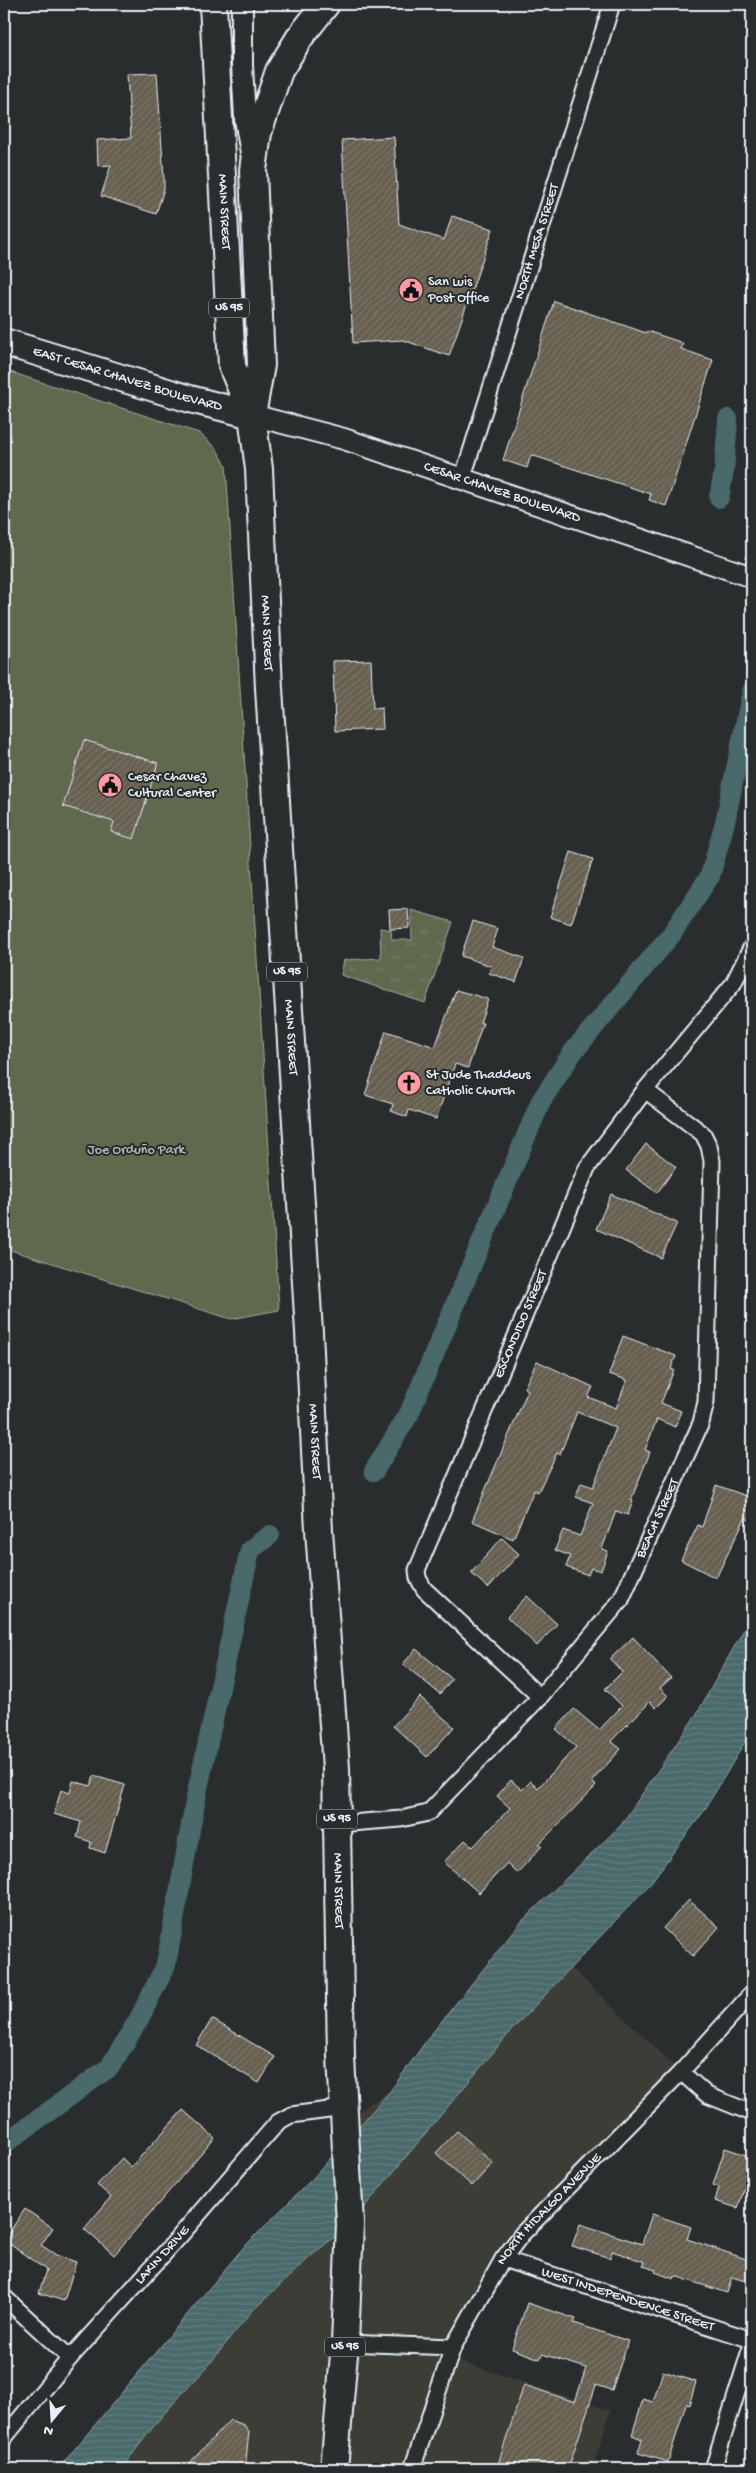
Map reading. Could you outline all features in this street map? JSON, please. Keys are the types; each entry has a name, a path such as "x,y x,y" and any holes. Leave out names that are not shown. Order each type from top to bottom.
{"highway":[{"name":"MAIN STREET","path":"213,4 232,366 252,415 259,469 269,688 338,1824 344,2108 350,2224 345,2344 334,2469"},
{"name":"US 95","path":"253,170 258,132 279,71 300,37 326,4"},
{"name":"MAIN STREET","path":"252,415 261,365 253,170"},
{"name":"EAST CESAR CHAVEZ BOULEVARD","path":"4,342 190,399 252,415"}],"street":[{"name":"MAIN STREET","path":"242,4 242,65 245,119 253,170"},
{"name":"NORTH MESA STREET","path":"462,480 612,4"},
{"name":"CESAR CHAVEZ BOULEVARD","path":"252,415 344,439 752,577"},
{"name":"ESCONDIDO STREET","path":"540,1697 424,1589 418,1578 417,1570 583,1176 646,1090 733,984 752,946"},
{"name":"BEACH STREET","path":"338,1824 401,1819 428,1812 540,1697 621,1600 701,1423 706,1402 712,1161 709,1146 703,1134 646,1090"},
{"name":"NORTH HIDALGO AVENUE","path":"412,2469 453,2347 503,2259 522,2234 681,2072 752,1993"},
{"path":"681,2072 707,2095 752,2113"},
{"name":"LAKIN DRIVE","path":"4,2438 70,2358 180,2237 278,2122 291,2115 344,2108"},
{"name":"WEST INDEPENDENCE STREET","path":"503,2259 752,2340"},
{"path":"4,2296 70,2358"},
{"path":"345,2344 453,2347"},
{"path":"713,2469 752,2344"}],"shaded area":[{"path":"522,1921 681,2072 522,2234 449,2358 611,2411 592,2469 121,2469 160,2418 207,2367 251,2312 311,2256 350,2224 345,2120 391,2090 429,2037"}],"green space":[{"name":"Joe Orduño Park","path":"4,370 199,433 216,448 226,465 279,1310 231,1319 4,1248"},
{"path":"411,910 453,922 425,1003 341,975 344,960 381,958 380,928 391,930 392,940 412,940"}],"water":[{"path":"752,1615 752,1730 704,1811 649,1885 510,2032 350,2224 311,2256 251,2312 207,2367 160,2418 121,2469 58,2469 242,2249 314,2177 391,2090 429,2037 522,1921 621,1825 696,1715"}],"building":[{"path":"157,73 164,189 156,214 101,196 111,165 98,166 97,140 131,138 127,74"},
{"name":"San Luis Post Office","path":"394,137 399,224 444,240 452,216 493,229 449,356 403,340 353,343 342,140"},
{"path":"554,301 646,333 647,331 683,343 681,349 713,360 666,506 649,500 651,494 531,455 527,468 503,460"},
{"path":"371,660 373,709 382,708 383,729 335,731 333,661"},
{"name":"Cesar Chavez Cultural Center","path":"84,740 158,763 134,839 111,832 114,822 63,806"},
{"path":"571,852 593,859 571,924 550,917"},
{"path":"408,909 409,928 390,929 389,910"},
{"path":"473,921 498,929 492,947 524,958 516,982 489,973 491,966 461,956"},
{"name":"St Jude Thaddeus Catholic Church","path":"456,990 488,999 480,1023 483,1023 468,1068 455,1064 436,1119 409,1110 407,1117 391,1111 393,1104 365,1095 386,1031 435,1047"},
{"path":"646,1144 676,1167 657,1193 626,1170"},
{"path":"611,1194 677,1223 661,1258 596,1229"},
{"path":"623,1336 676,1356 671,1369 674,1370 661,1403 681,1411 675,1427 657,1419 645,1450 650,1452 631,1500 633,1501 628,1515 616,1511 602,1549 608,1551 601,1571 591,1568 588,1575 566,1567 570,1556 555,1550 563,1530 580,1536 593,1503 576,1497 581,1483 593,1487 616,1428 577,1412 560,1454 557,1453 538,1492 534,1490 513,1539 472,1521 528,1390 524,1388 537,1361 593,1387 588,1397 616,1408 627,1380 609,1374"},
{"path":"716,1485 752,1498 752,1521 745,1518 716,1578 681,1560 698,1525 702,1527"},
{"path":"502,1538 519,1554 488,1588 471,1573"},
{"path":"527,1596 557,1624 537,1646 507,1617"},
{"path":"633,1637 671,1678 660,1688 668,1696 656,1708 650,1702 611,1741 621,1749 592,1781 596,1786 539,1844 542,1846 517,1873 507,1863 479,1893 444,1862 465,1840 473,1847 510,1808 497,1796 511,1780 522,1790 531,1781 538,1788 576,1747 556,1729 574,1709 599,1730 622,1706 605,1689 622,1672 610,1659"},
{"path":"416,1649 452,1679 440,1694 403,1664"},
{"path":"420,1697 454,1727 427,1757 393,1726"},
{"path":"94,1776 125,1785 105,1853 90,1848 91,1842 77,1837 81,1822 54,1814 61,1790 70,1793 73,1781 91,1786"},
{"path":"689,1900 719,1927 693,1956 663,1928"},
{"path":"212,2019 275,2057 259,2083 196,2045"},
{"path":"183,2110 215,2138 114,2255 84,2229 111,2197 97,2185 122,2158 131,2167"},
{"path":"457,2131 493,2163 472,2186 436,2153"},
{"path":"725,2148 752,2157 752,2165 738,2208 715,2201 719,2187 713,2185"},
{"path":"25,2209 53,2228 41,2245 56,2255 76,2262 64,2301 39,2293 46,2270 4,2240"},
{"path":"652,2214 691,2227 687,2239 752,2261 752,2283 732,2277 727,2293 675,2276 674,2279 643,2266 645,2262 612,2251 610,2258 572,2246 580,2224 642,2244"},
{"path":"527,2303 576,2319 574,2323 628,2341 612,2390 596,2385 568,2469 505,2469 497,2467 524,2385 575,2402 586,2368 542,2354 540,2359 512,2349"},
{"path":"663,2371 696,2382 689,2405 686,2404 668,2462 638,2453 642,2439 632,2435 643,2399 653,2402"},
{"path":"230,2420 244,2425 249,2432 245,2469 184,2469"}],"waterway":[{"path":"719,498 724,471 728,419"},
{"path":"374,1471 409,1414 541,1101 573,1052 671,935 710,876 725,822 752,691"},
{"path":"4,2144 110,2067 139,2019 166,1965 195,1802 250,1550 270,1535"}],"place":[{"name":"San Luis Post Office","path":"411,290"},
{"name":"Cesar Chavez Cultural Center","path":"110,785"},
{"name":"St Jude Thaddeus Catholic Church","path":"409,1083"}]}
